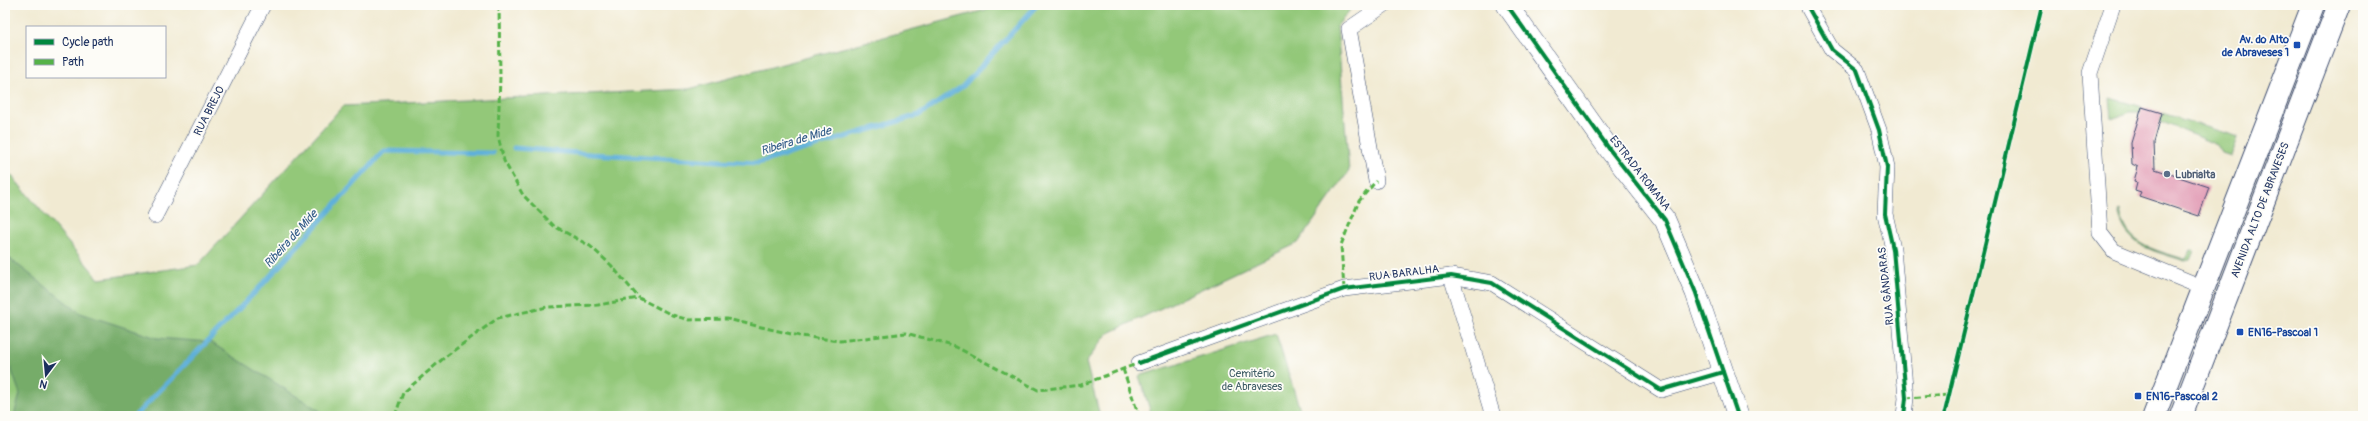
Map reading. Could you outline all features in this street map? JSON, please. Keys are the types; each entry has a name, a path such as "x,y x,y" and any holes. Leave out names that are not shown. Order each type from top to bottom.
{"main road":[{"path":"2154,416 2313,5"},
{"name":"AVENIDA ALTO DE ABRAVESES","path":"2187,410 2340,5"}],"street":[{"name":"RUA BREJO","path":"155,216 263,5"},
{"path":"1376,182 1349,29 1384,5"},
{"name":"ESTRADA ROMANA","path":"1507,5 1610,150 1665,220 1696,293 1738,416"},
{"path":"2113,5 2090,73 2100,233 2114,251 2204,288"},
{"name":"RUA GÂNDARAS","path":"1809,10 1832,50 1857,70 1879,130 1887,167 1884,214 1893,249 1906,398 1904,416"},
{"name":"RUA BARALHA","path":"1139,363 1344,289 1451,276 1492,284 1662,390 1723,372"},
{"name":"RUA BARALHA","path":"1451,276 1493,416"}],"green space":[{"path":"992,5 1354,5 1337,26 1349,171 1298,243 1107,334 1086,362 1100,416 5,416 5,168 99,279 198,265 343,106 689,89 985,10"},
{"path":"2110,98 2142,107 2140,112 2129,112 2112,119"},
{"path":"2162,113 2238,137 2231,156 2222,153 2217,145 2160,121"},
{"path":"2120,210 2123,222 2135,239 2152,249 2184,259 2186,259 2190,250 2194,251 2190,260 2185,261 2142,246 2127,233 2118,211"},
{"path":"5,255 80,313 157,338 210,342 328,416 14,416 20,394 5,351"},
{"name":"Cemitério de Abraveses","path":"1276,334 1302,416 1152,416 1139,376"}],"building":[{"path":"2142,107 2162,113 2154,142 2155,169 2209,187 2199,216 2139,196 2141,192 2135,190 2137,182 2134,181 2138,167 2132,164 2131,143"}],"waterway":[{"name":"Ribeira de Mide","path":"514,148 591,154 758,163 919,115 963,86 1037,5"},
{"name":"Ribeira de Mide","path":"135,416 262,285 384,151 493,153"}],"marked path":[{"path":"499,5 500,76 498,136 504,161 523,195 554,226 590,246 611,265 639,298"},
{"path":"1344,289 1341,245 1359,201 1376,181"},
{"path":"395,416 403,393 445,357 498,318 547,307 598,305 639,298 672,315 689,320 727,319 800,336 840,341 906,333 956,347 1038,390 1081,385 1139,363"},
{"path":"1123,369 1139,416"},
{"path":"1906,398 1950,395"}],"cycle path":[{"path":"1507,5 1610,150 1665,220 1696,293 1738,416"},
{"path":"1944,416 2042,5"},
{"path":"1809,9 1832,50 1857,70 1879,130 1887,167 1885,214 1893,249 1906,398 1904,416"},
{"path":"1139,363 1344,289 1451,276 1492,283 1661,390 1723,372"}],"place":[{"name":"Av. do Alto de Abraveses 1","path":"2297,45"},
{"name":"Lubrialta","path":"2167,174"},
{"name":"EN16-Pascoal 1","path":"2240,332"},
{"name":"EN16-Pascoal 2","path":"2138,396"}]}
